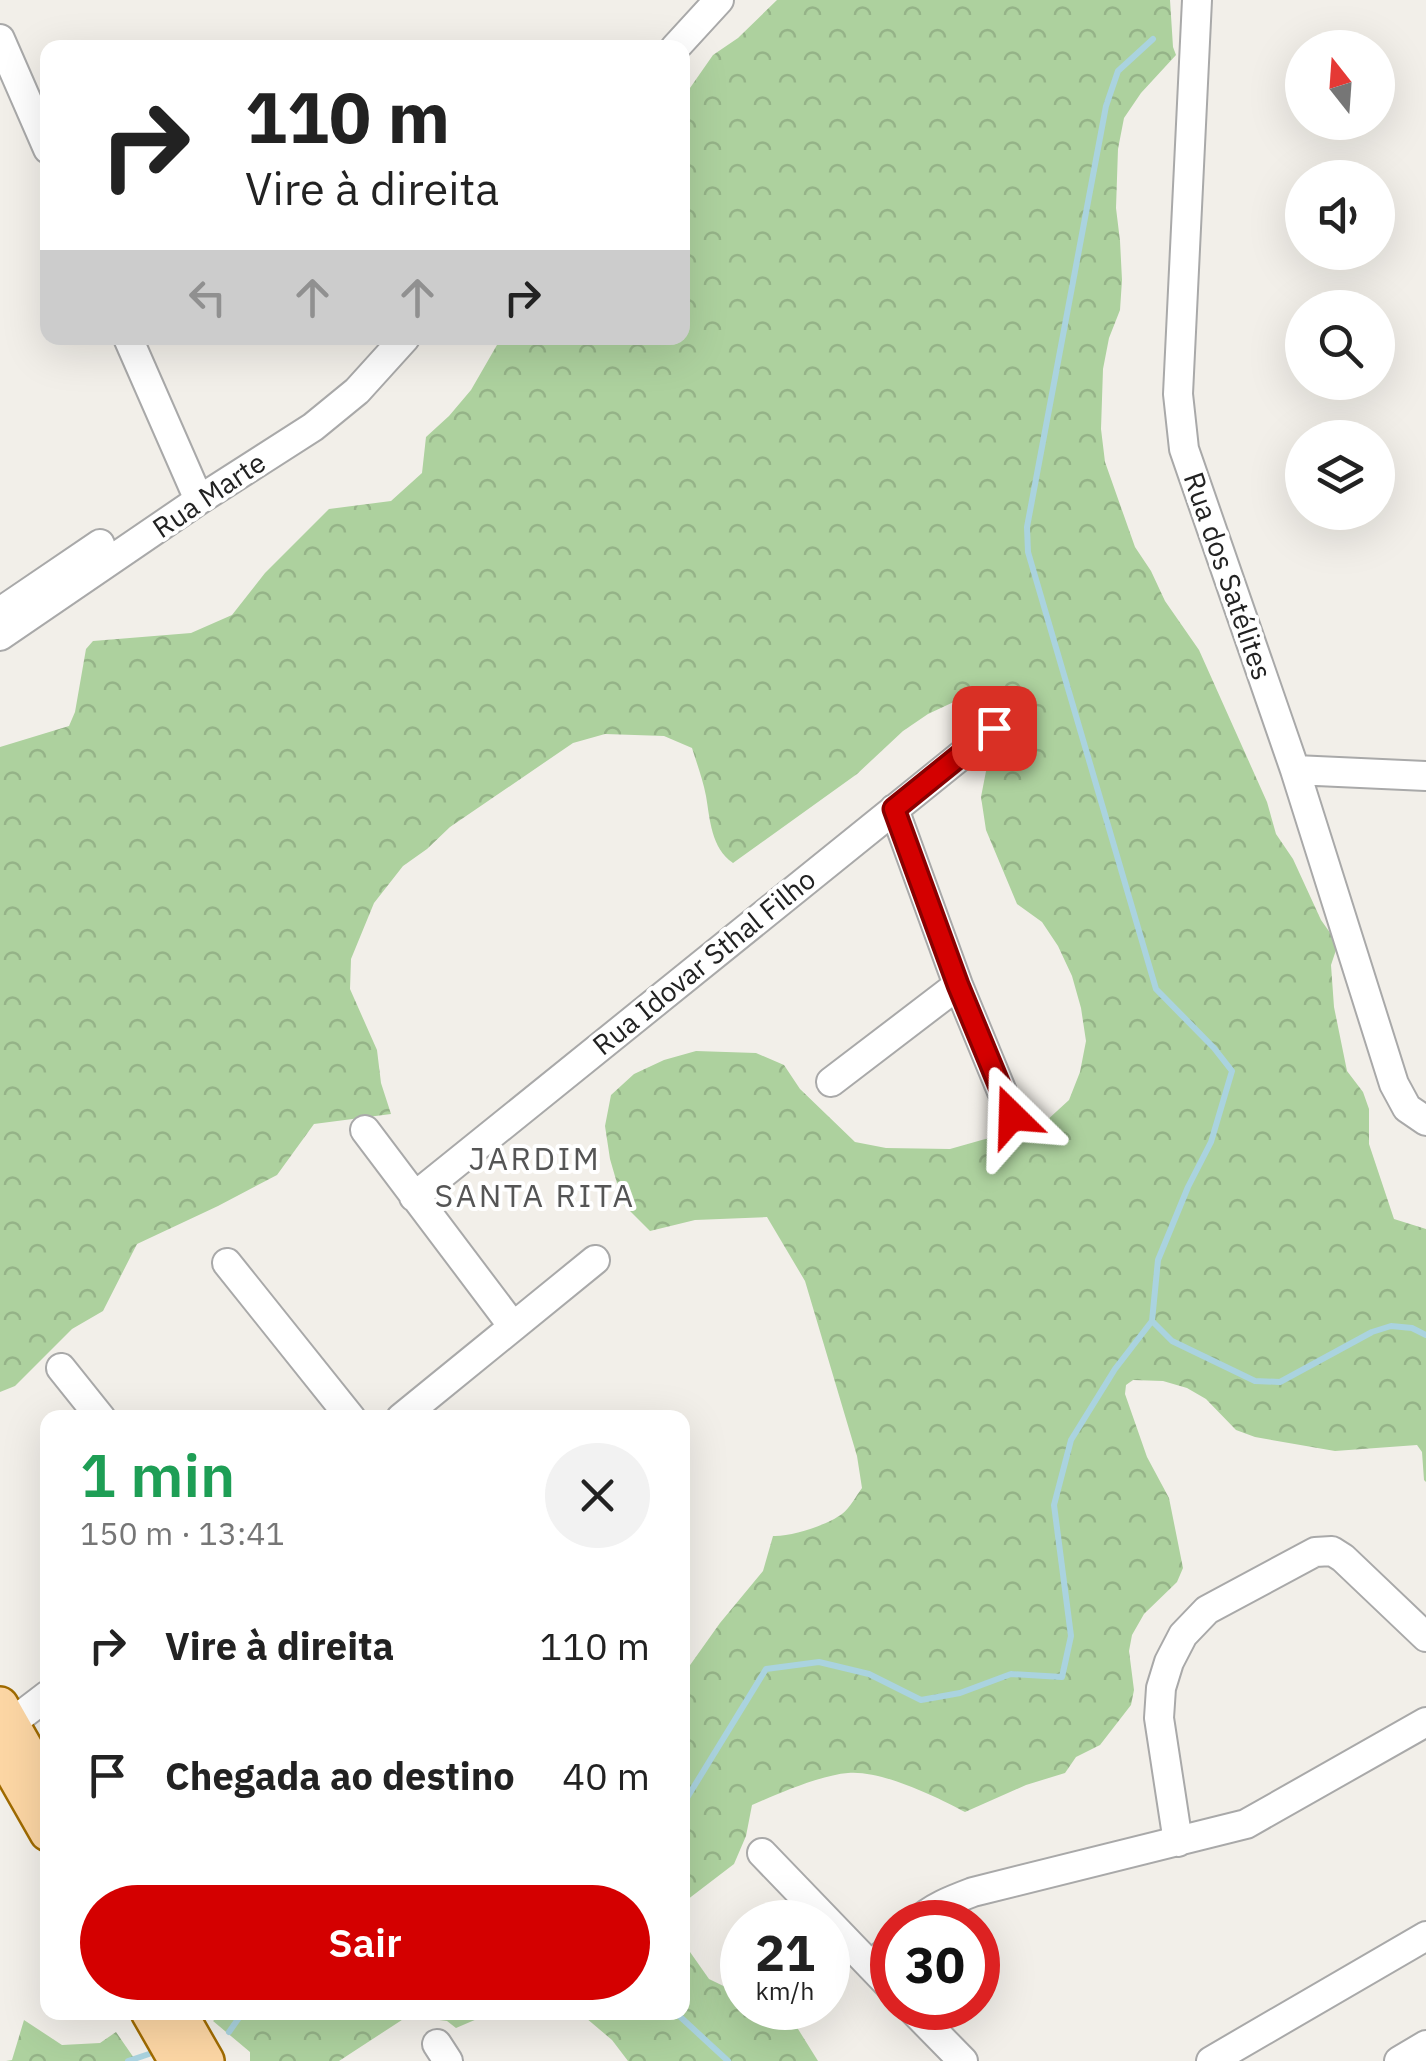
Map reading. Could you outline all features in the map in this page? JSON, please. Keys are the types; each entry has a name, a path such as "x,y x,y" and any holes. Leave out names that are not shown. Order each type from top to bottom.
{"main road":[{"path":"3,1726 40,1777"},
{"path":"3,1726 40,1814"},
{"path":"154,2020 177,2061"},
{"path":"183,2020 206,2061"}],"street":[{"path":"660,40 697,0"},
{"path":"682,40 719,0"},
{"name":"Rua dos Satélites","path":"1196,0 1178,394 1184,449 1295,770 1394,1084 1407,1108 1426,1121"},
{"path":"0,38 40,130"},
{"path":"131,345 195,492"},
{"name":"Rua Marte","path":"0,636 322,399 376,345"},
{"name":"Rua Marte","path":"0,612 332,412 357,392 399,345"},
{"name":"Rua Idovar Sthal Filho","path":"414,1197 994,728"},
{"path":"1295,770 1426,776"},
{"path":"894,809 958,985 1012,1116"},
{"path":"831,1082 958,985"},
{"path":"365,1130 512,1325"},
{"path":"411,1410 595,1260"},
{"path":"227,1263 346,1410"},
{"path":"62,1368 95,1410"},
{"path":"1178,1842 1159,1718 1161,1688 1183,1635 1207,1610 1315,1552 1332,1550 1426,1637"},
{"path":"3,1726 40,1701"},
{"path":"951,1900 1246,1824 1426,1722"},
{"path":"762,1853 870,1964"},
{"path":"1211,2061 1426,1936"},
{"path":"933,2030 963,2061"},
{"path":"1399,2061 1426,2045"}],"green space":[{"path":"777,0 1170,0 1176,55 1124,118 1118,149 1116,208 1122,280 1120,310 1103,369 1101,429 1105,462 1135,547 1165,601 1199,650 1267,802 1276,834 1293,859 1321,920 1338,944 1331,965 1334,1007 1347,1071 1363,1092 1369,1109 1369,1144 1394,1219 1426,1229 1426,1482 1422,1452 1417,1445 1335,1451 1255,1437 1236,1430 1206,1399 1187,1388 1163,1381 1133,1380 1126,1385 1125,1394 1147,1457 1169,1498 1183,1568 1177,1582 1144,1614 1132,1635 1131,1705 1100,1745 1076,1757 1065,1773 965,1812 908,1785 861,1773 837,1774 799,1786 752,1805 746,1836 734,1864 690,1898 690,1665 763,1571 773,1536 799,1532 835,1518 848,1509 862,1488 857,1456 805,1281 767,1217 695,1220 650,1231 623,1204 610,1159 605,1126 611,1095 634,1074 664,1060 696,1051 756,1053 784,1065 800,1089 855,1142 886,1148 950,1149 1045,1122 1069,1100 1086,1041 1081,1008 1058,946 1042,922 1017,904 986,830 981,797 987,766 988,702 958,700 928,714 903,731 857,774 733,863 716,841 692,748 664,736 605,734 573,743 450,827 403,866 374,903 351,959 350,989 377,1050 381,1083 391,1114 314,1124 277,1175 137,1244 103,1311 72,1329 15,1386 0,1392 0,747 69,726 86,649 93,641 191,633 232,615 265,573 329,509 391,501 422,473 426,437 471,390 497,345 690,345 690,88 713,55 738,38"},
{"path":"690,1952 709,1979 720,1984 720,2030 799,2030 818,2061 628,2061 612,2040 588,2020 690,2020"},
{"path":"24,2020 62,2045 100,2043 116,2032 136,2061 6,2061 12,2060"},
{"path":"402,2020 339,2061 250,2061 250,2052 213,2021"},
{"path":"439,2020 475,2020 456,2028"}],"waterway":[{"path":"690,1793 766,1669 819,1662 869,1674 921,1700 960,1693 1011,1674 1062,1677 1071,1636 1054,1505 1071,1440 1115,1369 1152,1321 1158,1260 1211,1142 1232,1071 1156,989 1028,552 1027,527 1106,106 1118,71 1153,39"},
{"path":"1152,1321 1172,1341 1255,1381 1280,1382 1372,1332 1391,1326 1412,1328 1426,1335"},
{"path":"229,2032 237,2020"},
{"path":"684,2020 728,2061"},
{"path":"128,2061 149,2054"}],"district":[{"name":"JARDIM SANTA RITA","path":"535,1178"}],"route":[{"path":"994,728 894,809 958,985 1012,1116"}]}
